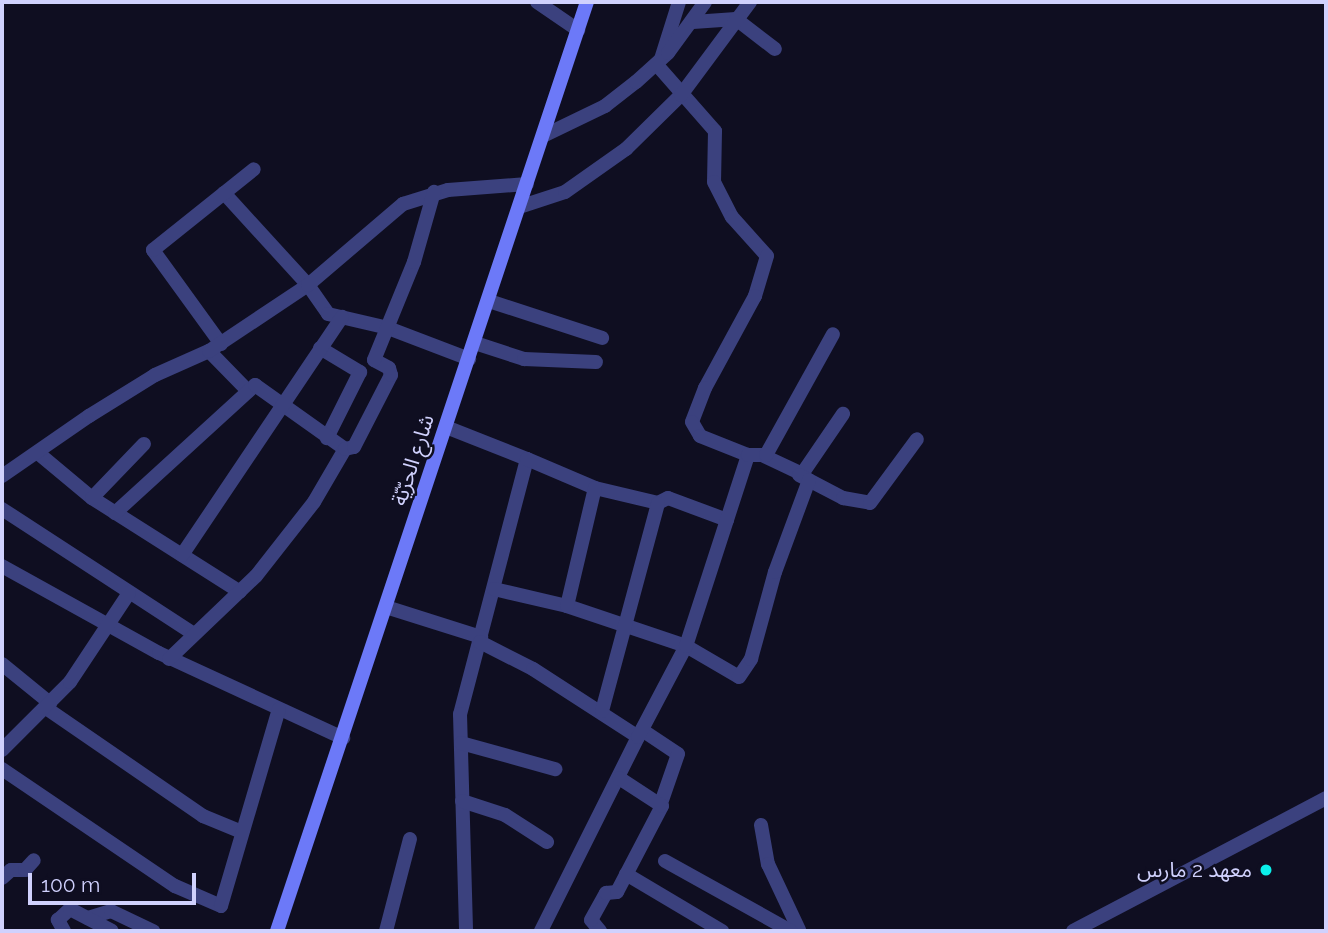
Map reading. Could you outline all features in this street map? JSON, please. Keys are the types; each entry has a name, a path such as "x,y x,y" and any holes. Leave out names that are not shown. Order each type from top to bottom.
{"main road":[{"name":"شارع الحرّيّة","path":"278,931 587,2"}],"street":[{"path":"537,2 578,30"},
{"path":"659,63 679,2"},
{"path":"543,136 605,106 659,63 693,22 705,2"},
{"path":"519,207 565,192 626,149 681,94 750,2"},
{"path":"693,22 736,19 775,49"},
{"path":"659,63 681,94 715,131 714,182 732,217 767,256 755,296 705,388 692,422 695,433 748,455 764,456 855,503 870,503 917,439"},
{"path":"248,391 215,347 153,252 254,169"},
{"path":"2,476 155,375 215,347 308,285 395,209 434,192 527,184"},
{"path":"374,360 414,261 434,192"},
{"path":"224,193 308,285 322,308 342,317 388,328 469,359"},
{"path":"489,301 602,338"},
{"path":"182,555 342,317"},
{"path":"764,456 833,334"},
{"path":"475,343 523,359 596,362"},
{"path":"320,348 360,372"},
{"path":"115,513 248,391 259,386 281,406 327,438 345,449 354,447 391,375 391,370 369,358 327,438"},
{"path":"494,589 567,606 626,629 686,646 731,677 739,677 747,669 804,477 843,414"},
{"path":"446,427 595,488 658,503 668,498 727,520"},
{"path":"92,498 144,444"},
{"path":"169,659 192,634 240,592 314,502 345,449"},
{"path":"38,453 92,498 240,592"},
{"path":"541,931 686,646 748,455"},
{"path":"466,931 460,714 527,459"},
{"path":"567,606 595,488"},
{"path":"602,711 658,503"},
{"path":"2,509 192,634"},
{"path":"3,569 169,659 343,738"},
{"path":"2,750 48,706 79,671 105,624 129,593"},
{"path":"386,607 480,639 678,754 661,803 616,894 606,893 591,920 600,931"},
{"path":"2,664 48,706 204,816 242,832"},
{"path":"2,769 175,886 219,906 279,709"},
{"path":"461,743 555,769"},
{"path":"619,778 661,803"},
{"path":"1073,931 1326,798"},
{"path":"462,801 505,815 547,842"},
{"path":"761,825 768,864 798,931"},
{"path":"386,931 410,839"},
{"path":"2,878 11,870 25,870 34,860"},
{"path":"666,861 798,931"},
{"path":"626,874 722,931"},
{"path":"64,931 58,920 67,910 112,931"},
{"path":"88,918 111,911 153,931"}],"place":[{"name":"معهد 2 مارس","path":"1266,870"}]}
